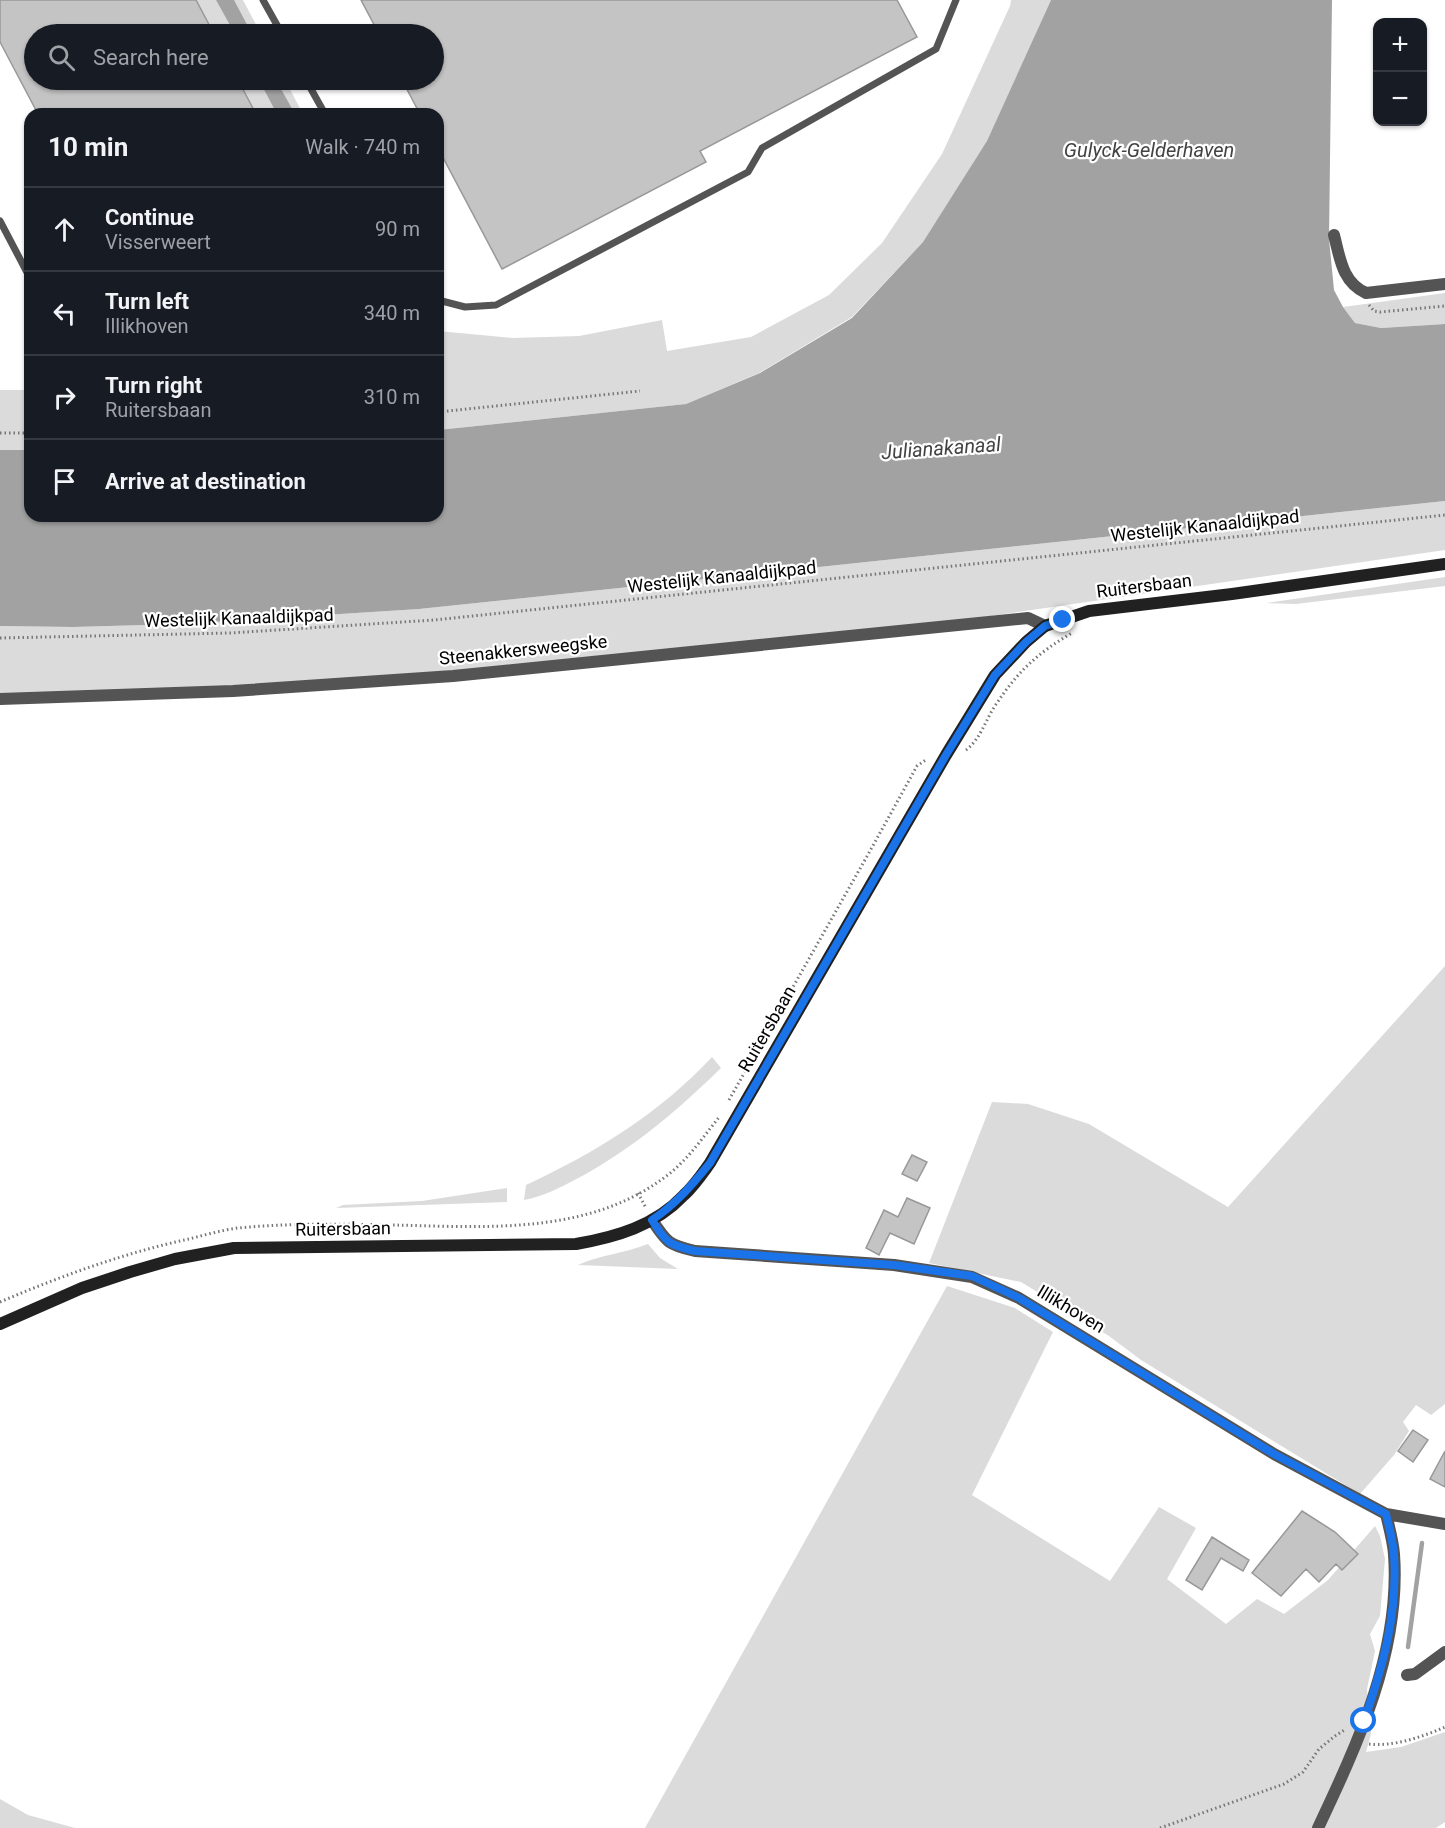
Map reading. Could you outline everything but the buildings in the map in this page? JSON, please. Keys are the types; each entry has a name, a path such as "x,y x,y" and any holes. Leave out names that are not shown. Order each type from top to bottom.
{"street":[{"path":"1334,235 1346,278 1365,293 1445,284"},
{"name":"Ruitersbaan","path":"0,1323 82,1288 129,1272 175,1259 234,1248 576,1244 605,1239 652,1220 671,1208 710,1163 946,755 995,675 1026,642 1045,626 1089,611 1232,594 1445,564"},
{"name":"Steenakkersweegske","path":"0,699 233,691 453,676 1028,618 1045,626"},
{"name":"Illikhoven","path":"652,1220 662,1236 673,1246 695,1251 894,1265 972,1276 1019,1298 1274,1454 1386,1514 1445,1524"},
{"path":"1318,1828 1357,1739 1382,1670 1390,1631 1394,1553 1386,1514"},
{"path":"1407,1676 1415,1674 1445,1652"}],"lane":[{"path":"264,0 277,24"},
{"path":"444,301 465,306 496,305 748,172 762,148 936,50 956,0"},
{"path":"312,90 322,108"},
{"path":"0,221 24,267"}],"path":[{"path":"1365,293 1369,305 1374,311 1380,312 1445,306"},
{"path":"444,411 640,392"},
{"path":"0,433 24,434"},
{"name":"Westelijk Kanaaldijkpad","path":"0,638 230,633 423,621 1445,514"},
{"path":"725,1106 916,766 927,759 946,755 954,758 972,745 995,704 1031,660 1074,631"},
{"path":"638,1193 669,1174 720,1116"},
{"path":"1160,1828 1284,1784 1303,1772 1319,1749 1335,1736 1364,1721"},
{"path":"1357,1739 1379,1745 1401,1742 1445,1727"}],"shaded area":[{"path":"196,0 243,0 256,24 209,24"},
{"path":"1011,0 1051,0 987,142 923,242 852,317 759,373 686,404 444,429 444,332 512,338 579,336 662,320 667,351 751,337 829,295 882,243 942,154"},
{"path":"243,90 290,90 300,108 253,108"},
{"path":"1445,293 1445,324 1381,328 1355,323 1343,307"},
{"path":"0,390 24,390 24,450 0,450"},
{"path":"1445,501 1445,550 908,628 353,685 0,695 0,626 73,627 182,624 419,609"},
{"path":"1445,577 1445,586 1296,604 1266,603"},
{"path":"1445,966 1445,1404 1431,1415 1416,1405 1403,1422 1409,1431 1394,1455 1360,1494 1141,1360 1109,1336 1021,1282 929,1263 992,1102 1028,1104 1089,1124 1228,1207"},
{"path":"712,1057 721,1068 673,1112 639,1139 577,1179 548,1193 524,1200 526,1185 552,1173 625,1130 671,1096"},
{"path":"507,1188 507,1202 336,1208 343,1205 422,1201"},
{"path":"648,1244 660,1258 678,1269 578,1265 595,1259"},
{"path":"947,1286 1015,1308 1053,1332 972,1495 1110,1581 1159,1507 1196,1528 1167,1579 1226,1624 1257,1599 1284,1614 1328,1580 1375,1526 1380,1536 1385,1559 1380,1616 1370,1634 1375,1651 1367,1689 1371,1734 1366,1752 1401,1747 1445,1732 1445,1822 1436,1828 645,1828"},
{"path":"0,1799 28,1815 75,1828 0,1828"}],"water":[{"path":"216,0 234,0 247,24 229,24"},
{"path":"1051,0 1332,0 1329,239 1334,290 1355,323 1381,328 1445,324 1445,501 419,609 182,624 73,627 0,626 0,450 24,450 24,522 444,522 444,429 686,404 760,373 852,318 923,242 987,141"},
{"path":"264,90 282,90 292,108 274,108"}],"waterway":[{"path":"1408,1647 1422,1543"}],"route":[{"path":"1063,620 1045,626 1026,642 995,675 946,755 710,1163 671,1208 652,1220 662,1236 673,1246 695,1251 894,1265 972,1276 1019,1298 1274,1454 1386,1514 1394,1553 1393,1603 1382,1670 1364,1721"}],"water label":[{"name":"Gulyck-Gelderhaven","path":"1149,150"},
{"name":"Julianakanaal","path":"941,448"}]}
